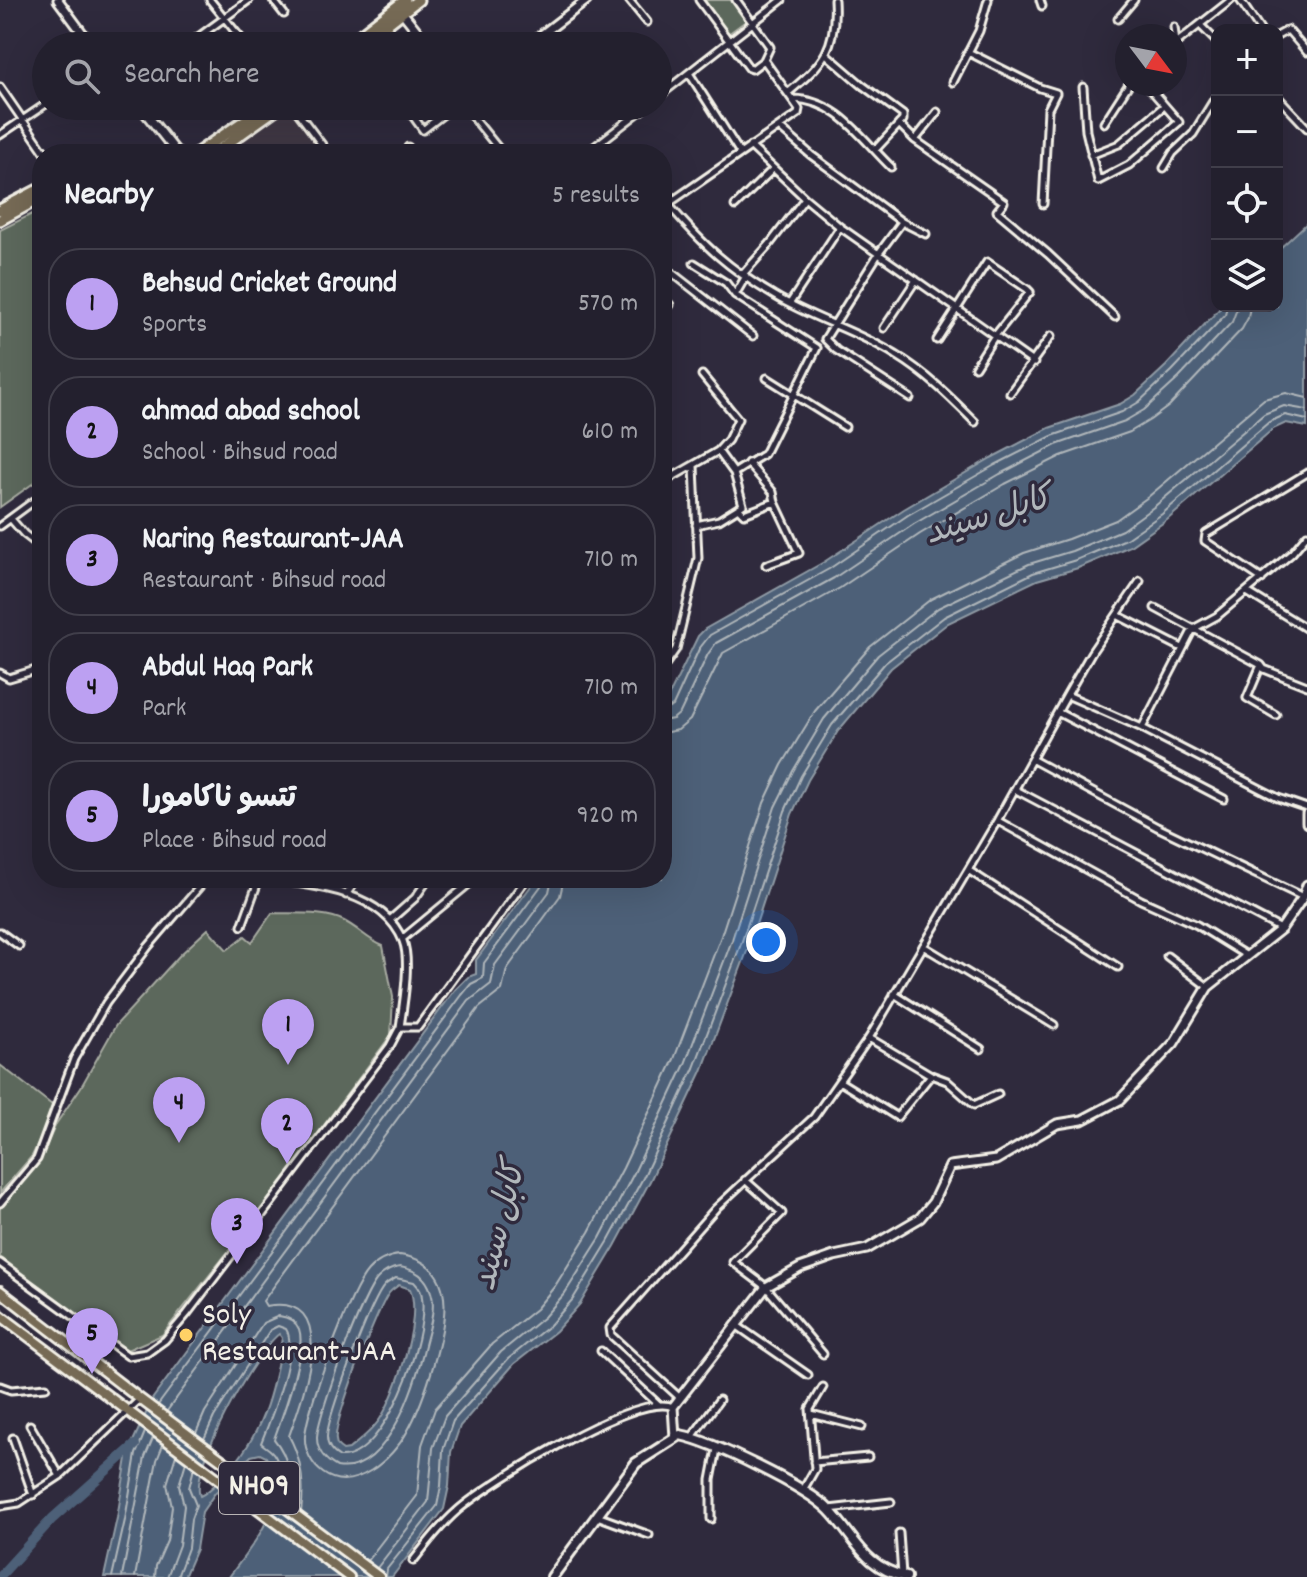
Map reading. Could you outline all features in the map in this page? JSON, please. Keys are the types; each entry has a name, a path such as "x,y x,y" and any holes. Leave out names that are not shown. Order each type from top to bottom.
{"highway":[{"path":"364,32 400,5 418,0"},
{"path":"375,32 400,5"},
{"path":"211,144 246,120"},
{"path":"227,144 260,120"},
{"path":"0,210 32,193"},
{"path":"0,220 32,202"}],"main road":[{"name":"NH09","path":"0,1291 379,1577"},
{"path":"10,1322 21,1307"},
{"name":"NH09","path":"0,1315 349,1577"},
{"path":"552,1577 636,1463 680,1435 692,1437 803,1491 828,1509 862,1553 883,1570 904,1577"}],"street":[{"path":"58,0 82,32"},
{"path":"210,0 236,32"},
{"path":"207,32 249,0"},
{"path":"273,0 284,14"},
{"path":"545,32 587,0"},
{"path":"629,0 647,22"},
{"path":"699,0 750,69 764,60 770,47 736,0"},
{"path":"672,86 782,0"},
{"path":"789,92 826,54 832,43 834,0"},
{"path":"953,82 979,31 988,0"},
{"path":"1118,19 1134,0"},
{"path":"1187,36 1231,0"},
{"path":"1240,0 1256,24"},
{"path":"400,5 419,32"},
{"path":"1201,26 1211,36"},
{"path":"1283,33 1288,30 1307,52"},
{"path":"968,52 1056,93 1048,109 1043,204"},
{"path":"826,54 903,115 899,124 875,150"},
{"path":"672,203 798,114 799,109 789,92 764,60"},
{"path":"689,73 740,153"},
{"path":"0,87 39,144"},
{"path":"1083,87 1084,115 1098,181 1129,165 1179,122 1156,96"},
{"path":"1104,123 1121,96"},
{"path":"1164,168 1173,153 1193,134 1216,96"},
{"path":"793,99 809,99 845,119 891,167"},
{"path":"1283,102 1307,128"},
{"path":"1091,155 1119,144 1164,106"},
{"path":"915,140 937,112"},
{"path":"0,135 32,113"},
{"path":"151,120 170,144"},
{"path":"304,120 322,144"},
{"path":"416,120 423,130 436,120"},
{"path":"475,120 495,144"},
{"path":"598,144 629,120"},
{"path":"899,124 915,140 1004,202 997,211 1115,317"},
{"path":"780,128 811,155 902,222 926,234"},
{"path":"750,146 840,227 1034,363"},
{"path":"735,206 773,169"},
{"path":"735,295 744,275 805,198"},
{"path":"672,208 710,251 744,275 790,303 895,354 918,370 975,422"},
{"path":"902,222 834,323 825,342 910,398"},
{"path":"790,303 840,227"},
{"path":"937,340 987,262 1027,289 1030,292 994,337 975,367"},
{"path":"694,263 726,283 735,295 817,348 764,454 734,473"},
{"path":"672,273 753,336"},
{"path":"884,328 916,280"},
{"path":"1010,393 1051,336"},
{"path":"672,477 718,451 728,440 738,419 702,375"},
{"path":"767,378 845,427"},
{"path":"696,525 719,520 743,505 734,473 718,451"},
{"path":"748,463 773,492 799,553 766,565"},
{"path":"672,655 698,558 694,466"},
{"path":"1262,579 1205,541 1206,534 1307,473"},
{"path":"739,509 744,514 775,502"},
{"path":"0,526 32,503"},
{"path":"11,519 32,540"},
{"path":"1142,728 1193,629 1217,616 1247,592 1292,553 1307,535"},
{"path":"679,1397 611,1335 610,1328 716,1208 814,1117 869,1038 1033,760 1067,695 1140,581"},
{"path":"1247,592 1307,629"},
{"path":"1155,608 1264,669 1307,686"},
{"path":"1117,615 1182,648"},
{"path":"1261,665 1247,698 1276,715"},
{"path":"0,673 9,678 32,671"},
{"path":"1067,695 1142,728 1278,798 1307,808"},
{"path":"1059,713 1224,799"},
{"path":"1033,760 1157,827 1303,897"},
{"path":"1016,789 1281,929"},
{"path":"1307,814 1307,823"},
{"path":"997,821 1141,900 1197,925 1247,956"},
{"path":"968,870 1118,967"},
{"path":"675,1438 673,1407 679,1397 766,1287 800,1268 867,1249 920,1218 933,1202 950,1166 996,1160 1057,1124 1082,1120 1120,1100 1174,1043 1208,987 1281,929 1303,897 1307,885"},
{"path":"0,1203 37,1159 74,1059 106,1003 198,888"},
{"path":"242,926 256,888"},
{"path":"0,1263 128,1356 147,1353 165,1340 225,1266 329,1123 390,1046 400,1027 406,988 402,939 390,920 358,899 318,888"},
{"path":"346,895 351,888"},
{"path":"390,920 422,888"},
{"path":"402,939 464,888"},
{"path":"400,1027 418,1027 520,888"},
{"path":"0,932 19,946"},
{"path":"923,946 1054,1025"},
{"path":"1167,956 1208,987"},
{"path":"894,994 981,1049"},
{"path":"869,1038 931,1075 947,1081 974,1105 998,1094"},
{"path":"839,1081 897,1117 931,1075"},
{"path":"745,1180 782,1213 733,1262 766,1287 823,1354"},
{"path":"736,1325 808,1375"},
{"path":"601,1351 659,1405"},
{"path":"0,1386 11,1390 46,1387"},
{"path":"803,1491 814,1474 812,1404 823,1387"},
{"path":"0,1506 19,1503 60,1476 140,1399"},
{"path":"692,1437 719,1400"},
{"path":"413,1561 456,1511 527,1461 584,1432 659,1405 673,1407"},
{"path":"811,1414 862,1427"},
{"path":"30,1425 60,1476"},
{"path":"13,1438 33,1495"},
{"path":"711,1519 711,1480 717,1449"},
{"path":"814,1462 868,1457"},
{"path":"828,1509 891,1502"},
{"path":"597,1516 649,1535"},
{"path":"899,1533 904,1577"}],"shaded area":[{"path":"265,120 301,120 319,144 232,144"}],"green space":[{"path":"702,0 732,0 747,20 728,34"},
{"path":"32,214 32,484 0,507 0,230"},
{"path":"272,913 318,914 336,918 383,946 393,997 391,1035 257,1215 162,1335 127,1350 0,1257 0,1208 39,1162 56,1124 116,1025 180,955 208,929 227,950 245,936 252,942"},
{"path":"0,1065 56,1108 32,1156 0,1193"}],"water":[{"name":"کابل سيند","path":"1307,223 1307,427 1286,423 1273,429 1167,520 1130,546 1078,568 1037,580 948,623 891,668 838,731 808,780 792,814 749,946 702,1071 650,1181 580,1304 556,1331 514,1364 460,1426 451,1452 444,1509 392,1577 229,1577 258,1536 272,1507 272,1474 266,1457 260,1454 251,1456 215,1493 202,1512 196,1549 184,1577 104,1577 128,1452 153,1398 455,990 468,977 476,974 476,960 530,888 672,888 672,689 698,636 991,458 1049,428 1120,404 1135,395 1216,312 1283,312 1283,245","holes":["399,1285 410,1289 413,1302 406,1355 387,1407 366,1435 349,1449 343,1450 337,1444 337,1429 348,1390 383,1303","279,1334 282,1338 275,1377 264,1412 248,1445 216,1484 200,1496 199,1482 214,1437 255,1363"]}],"waterway":[{"path":"0,1576 52,1519 135,1445"}],"place":[{"name":"Behsud Cricket Ground","path":"288,1065"},
{"name":"Abdul Haq Park","path":"179,1143"},
{"name":"ahmad abad school","path":"287,1164"},
{"name":"Naring Restaurant-JAA","path":"237,1264"},
{"name":"Soly Restaurant-JAA","path":"186,1335"},
{"name":"تتسو ناکامورا","path":"92,1374"}]}
